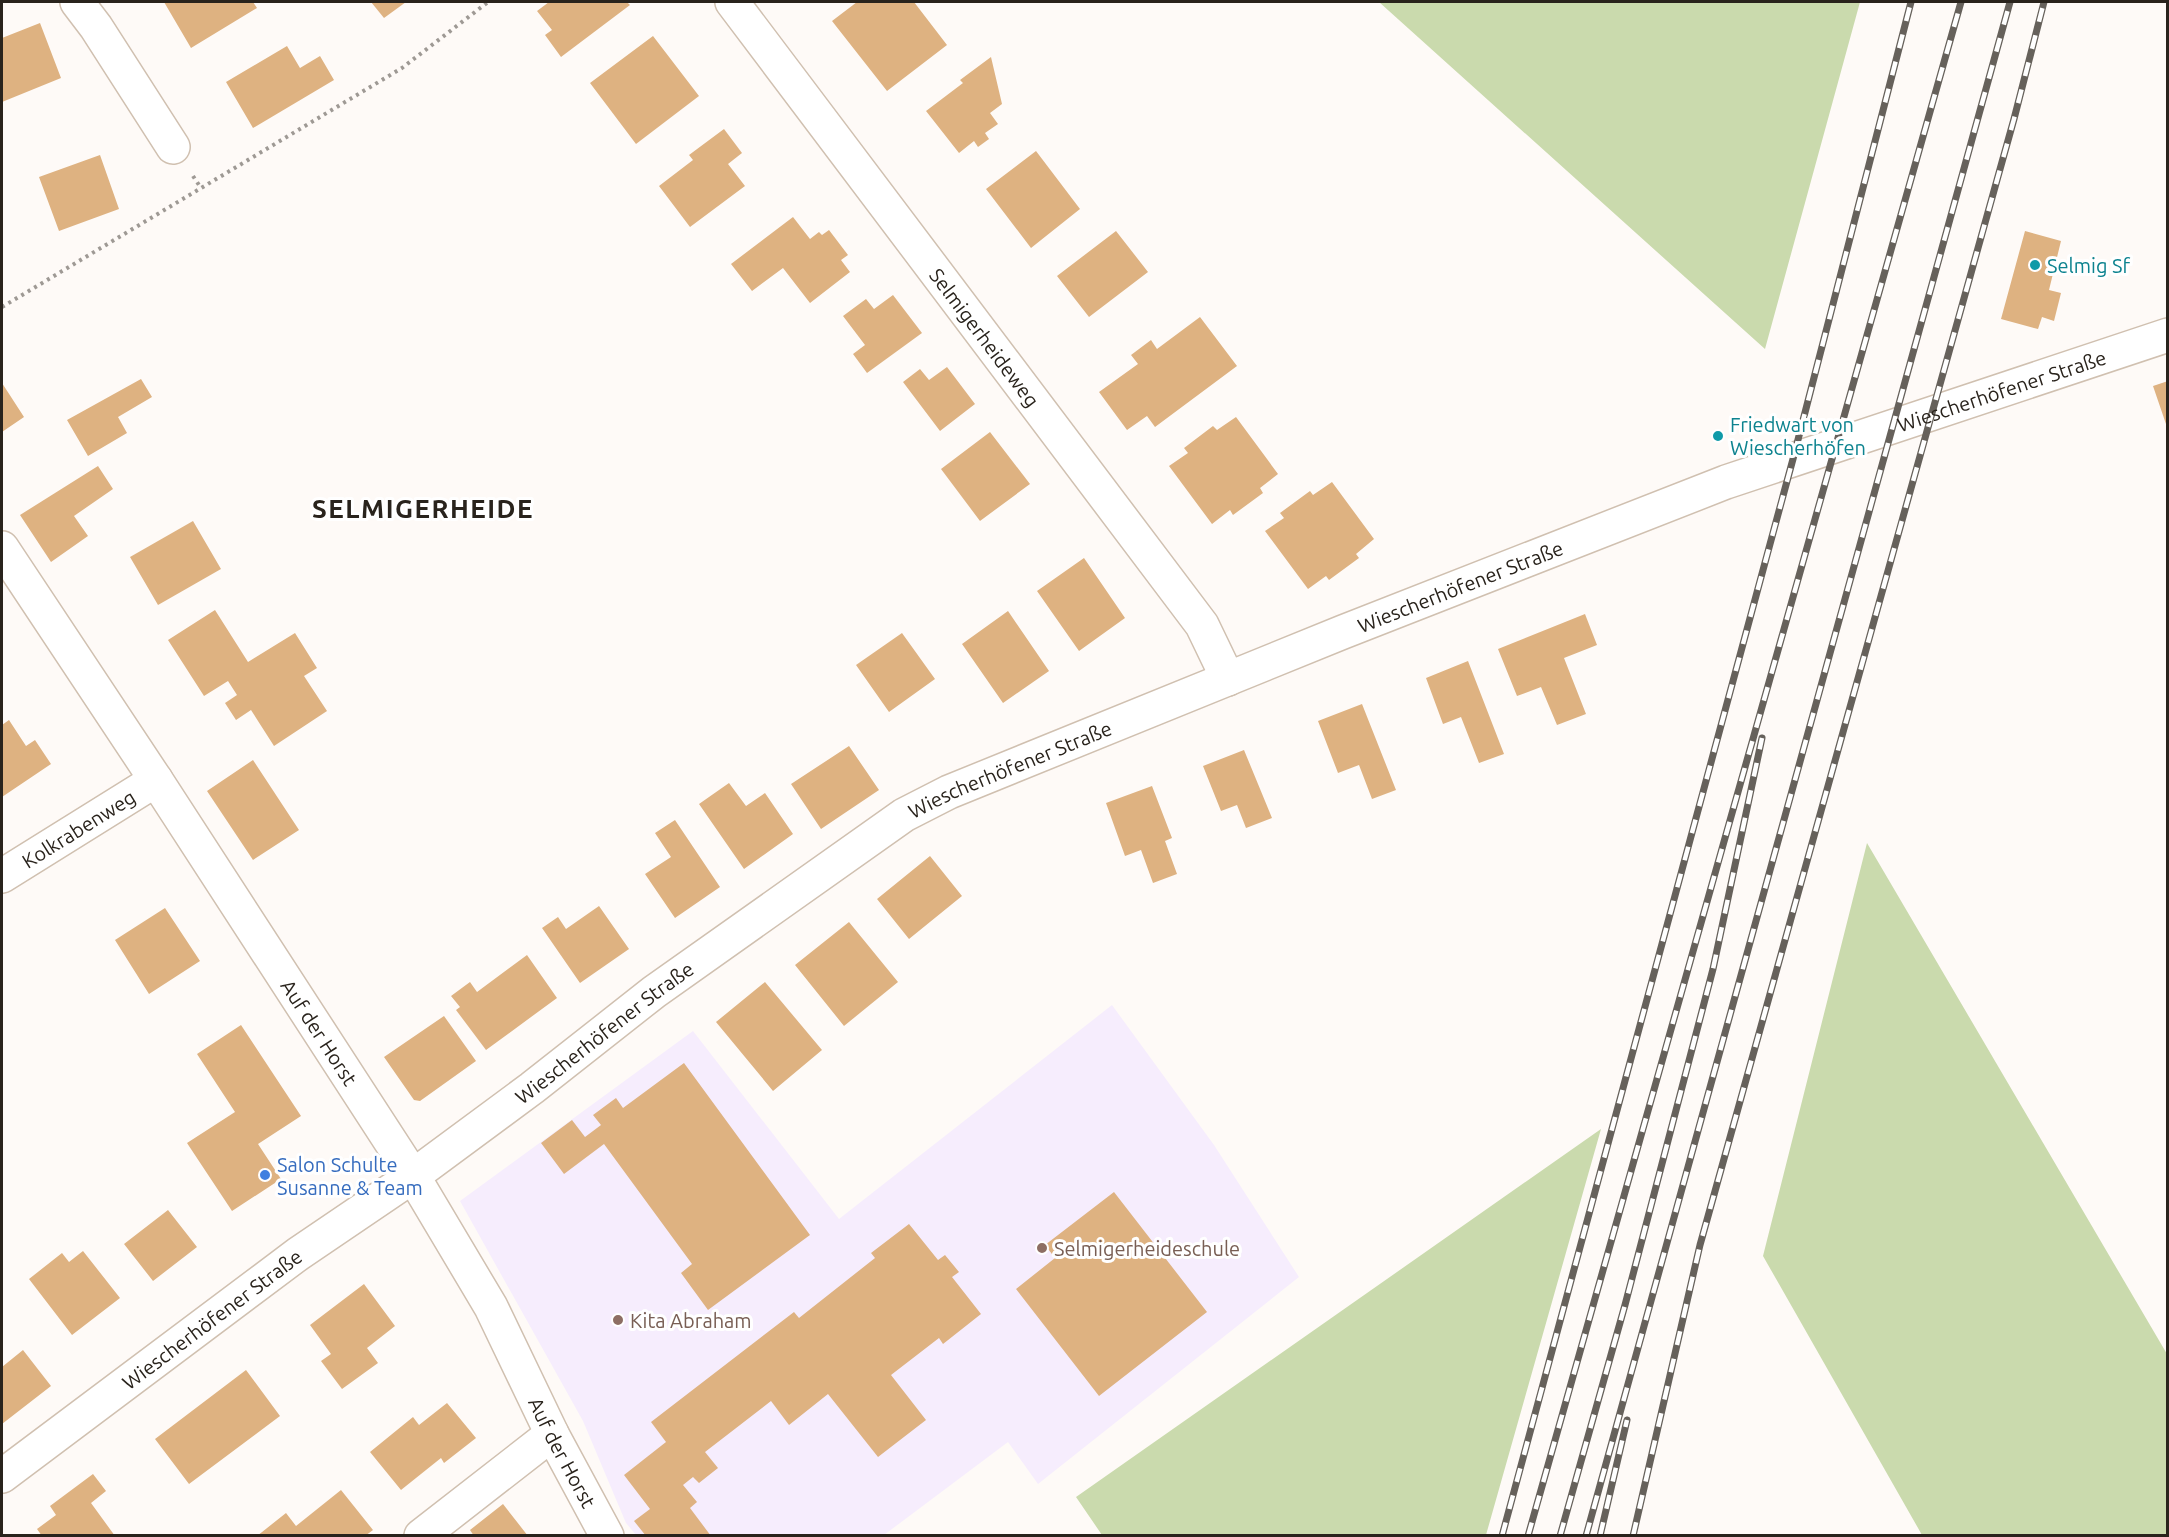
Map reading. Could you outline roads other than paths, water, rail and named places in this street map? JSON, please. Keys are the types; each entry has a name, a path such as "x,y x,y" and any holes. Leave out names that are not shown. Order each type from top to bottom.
{"street":[{"path":"77,2 96,27 173,147"},
{"name":"Selmigerheideweg","path":"732,2 1202,624 1228,679"},
{"name":"Wiescherhöfener Straße","path":"2,1476 308,1247 413,1176 532,1088 654,992 904,815 949,792 1726,482 2168,335"},
{"name":"Auf der Horst","path":"2,548 156,780 413,1176 491,1307 552,1434 607,1536"},
{"name":"Kolkrabenweg","path":"2,876 156,780"},
{"path":"421,1536 552,1434"}],"railway":[{"path":"1502,1536 1793,459 1911,2"},
{"path":"1528,1536 1961,2"},
{"path":"1586,1536 2010,2"},
{"path":"1633,1536 1700,1245 2014,119 2044,2"},
{"path":"1560,1536 1625,1305 1713,969 1762,738"},
{"path":"1600,1536 1627,1420"}],"place":[{"name":"Selmig Sf","path":"2035,265"},
{"name":"Friedwart von Wiescherhöfen","path":"1718,436"},
{"name":"Salon Schulte Susanne & Team","path":"265,1175"},
{"name":"Selmigerheideschule","path":"1042,1248"},
{"name":"Kita Abraham","path":"618,1320"}],"district":[{"name":"SELMIGERHEIDE","path":"423,508"}]}
